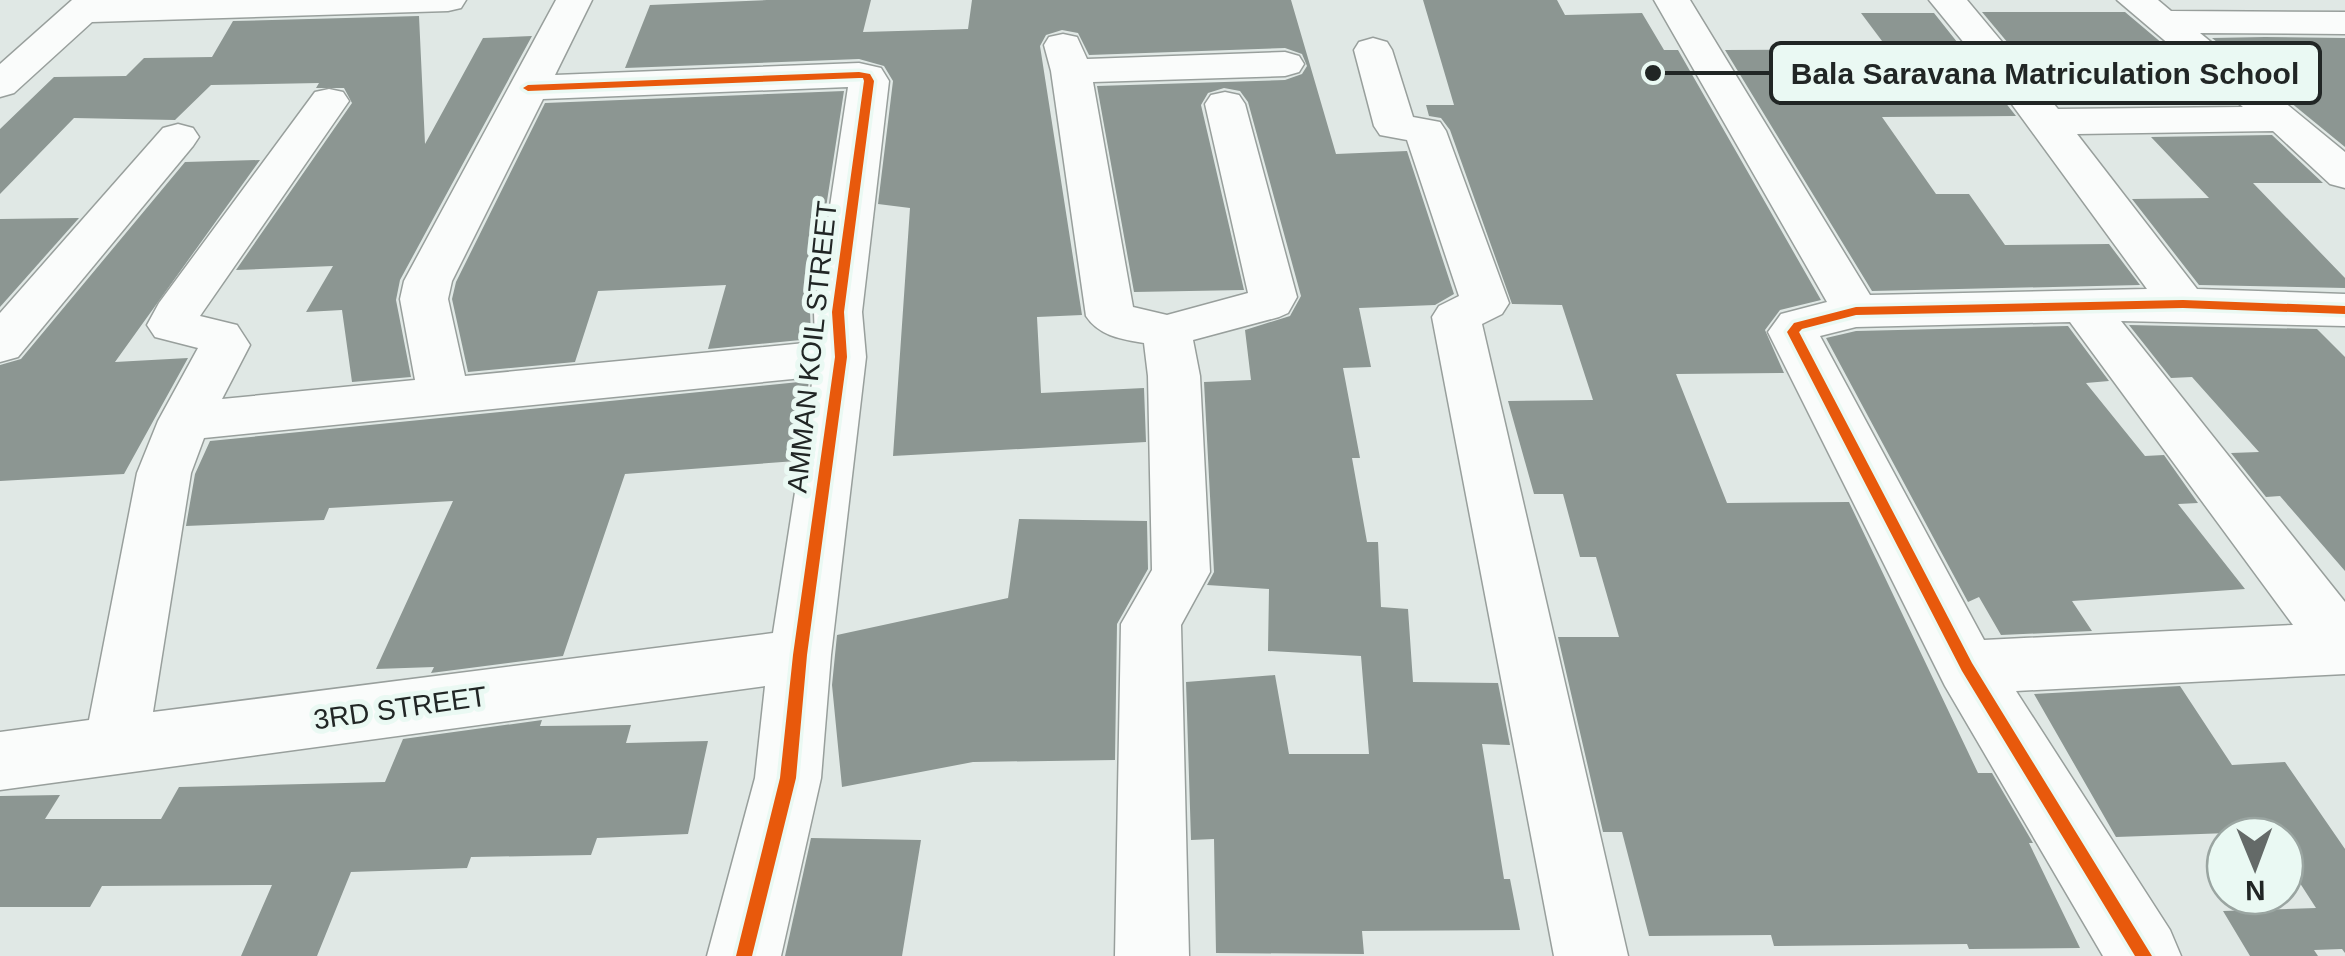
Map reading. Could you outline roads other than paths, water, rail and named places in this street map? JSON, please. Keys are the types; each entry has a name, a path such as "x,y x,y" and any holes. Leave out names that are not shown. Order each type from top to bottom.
{"street":[{"path":"0,86 88,6 448,0"},
{"path":"443,394 424,298 428,281 574,0"},
{"path":"1682,0 1672,0 1856,312"},
{"path":"1947,0 2184,304"},
{"path":"2207,0 2340,8"},
{"path":"2149,11 2340,8"},
{"path":"2149,11 2312,134 2345,176"},
{"path":"1374,50 1395,126 1425,131 1486,303 1456,317 1591,956"},
{"path":"1225,104 1273,296 1271,302 1166,331 1126,324 1110,316 1067,58 1285,64"},
{"name":"AMMAN KOIL STREET","path":"528,88 867,76 838,312 841,357 800,655 788,778 744,956"},
{"path":"119,745 122,703 164,474 184,421 225,345 219,337 172,325 176,314 329,101"},
{"path":"2044,122 2312,134"},
{"path":"0,346 178,137"},
{"path":"2144,956 1967,668 1793,332 1798,326 1856,312 2184,304 2345,310"},
{"path":"2083,306 2345,648"},
{"path":"1152,956 1151,624 1181,572 1174,376 1166,331"},
{"path":"184,421 841,357"},
{"path":"1967,668 2345,648"},
{"name":"3RD STREET","path":"0,761 800,655"}],"place":[{"name":"Bala Saravana Matriculation School","path":"1653,73"}]}
